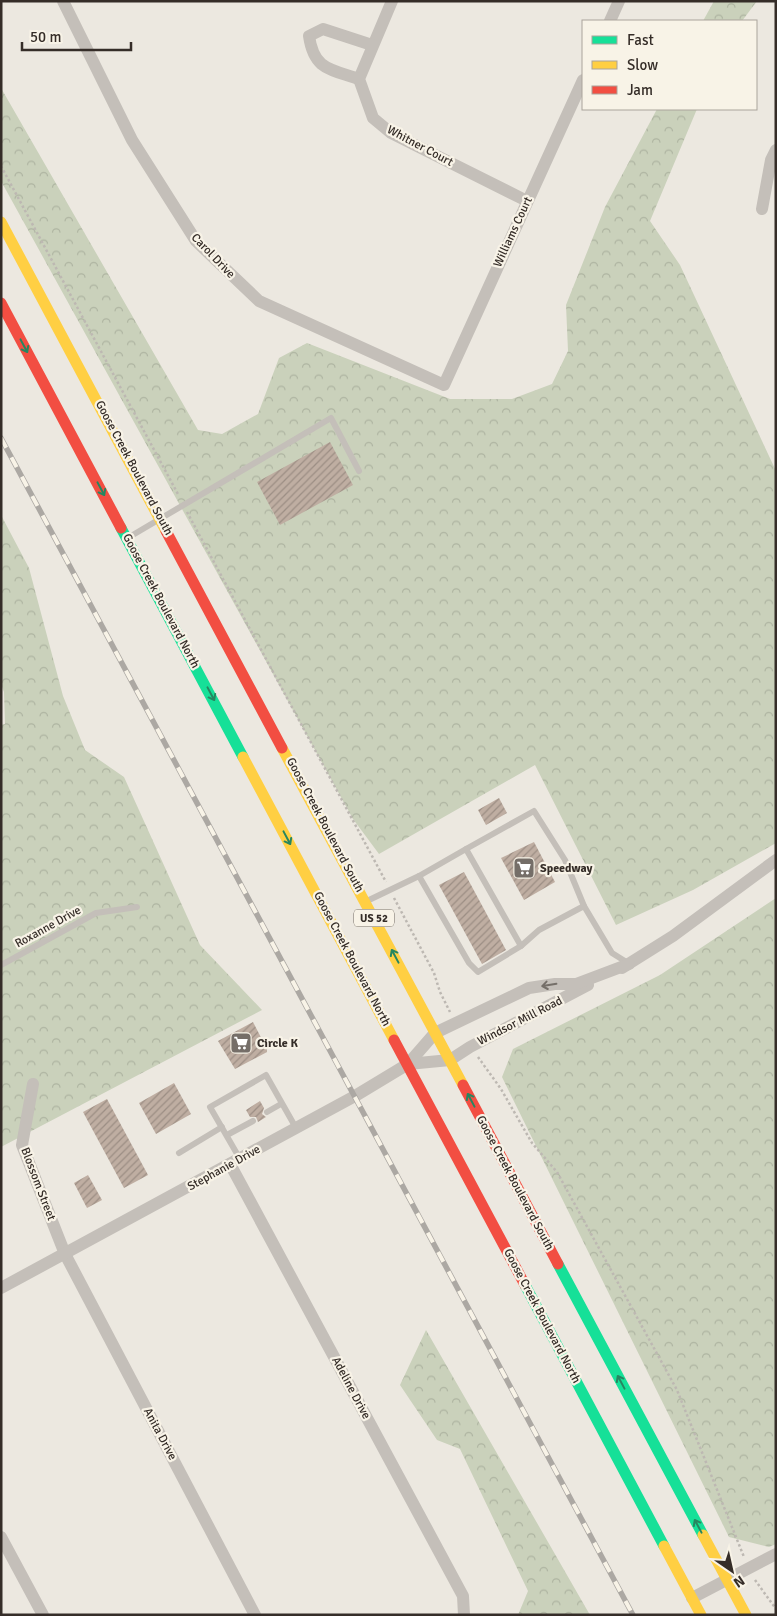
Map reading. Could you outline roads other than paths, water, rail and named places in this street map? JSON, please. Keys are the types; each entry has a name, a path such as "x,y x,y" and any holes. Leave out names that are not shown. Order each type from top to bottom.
{"highway":[{"name":"Goose Creek Boulevard South","path":"1,222 746,1615"},
{"name":"Goose Creek Boulevard North","path":"1,303 701,1615"}],"street":[{"name":"Carol Drive","path":"63,1 132,140 196,241 259,301 444,385"},
{"path":"372,45 323,28 309,36 311,51 321,65 359,79 392,1"},
{"path":"610,20 619,1"},
{"name":"Whitner Court","path":"359,79 373,118 391,132 527,201"},
{"name":"Williams Court","path":"444,385 582,82"},
{"path":"762,209 771,160 776,150"},
{"name":"Windsor Mill Road","path":"408,1064 450,1060 470,1047 629,964 673,936 776,860"},
{"name":"Windsor Mill Road","path":"435,1033 529,988 555,984 576,984 629,964"},
{"name":"Stephanie Drive","path":"1,1288 235,1162 408,1064 435,1033"},
{"name":"Blossom Street","path":"33,1084 22,1145 65,1254"},
{"name":"Adeline Drive","path":"235,1162 463,1596 464,1615"},
{"name":"Anita Drive","path":"65,1254 255,1615"},
{"path":"1,1537 43,1615"},
{"path":"692,1598 776,1554"}],"lane":[{"path":"127,538 331,418 359,471"},
{"path":"365,901 419,876 534,811 565,860 584,906 612,953 629,964"},
{"path":"466,849 521,946"},
{"path":"419,876 469,963 478,972 521,946 539,930 584,906"},
{"name":"Roxanne Drive","path":"1,966 96,913 136,907"},
{"path":"235,1162 227,1135 210,1107 266,1075 296,1128"},
{"path":"267,1112 281,1104"},
{"path":"227,1135 253,1121"},
{"path":"178,1153 222,1127"}],"railway":[{"path":"1,438 633,1615"}],"place":[{"name":"Speedway","path":"524,868"},
{"name":"Circle K","path":"241,1043"}]}
